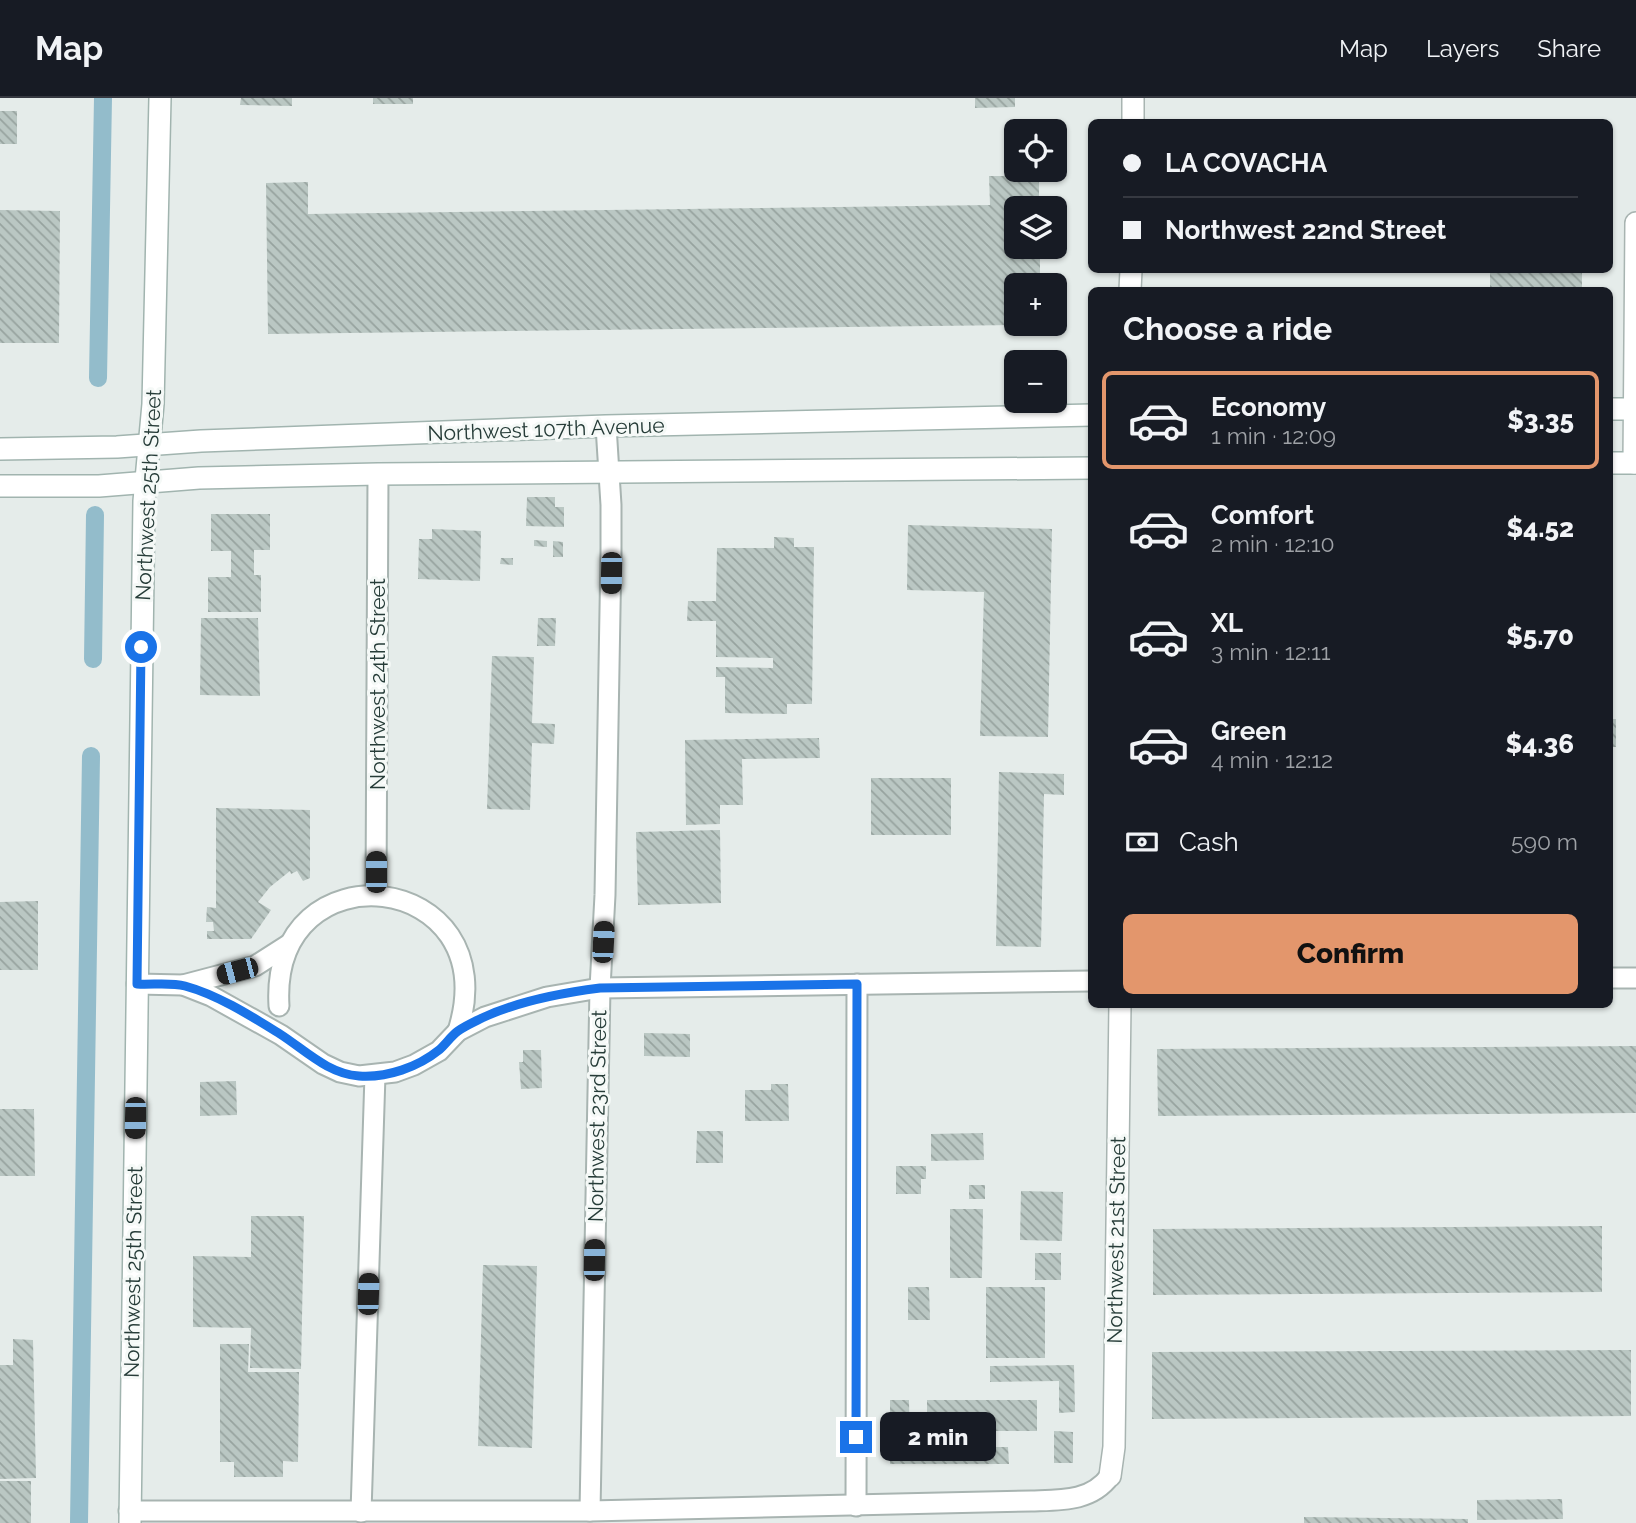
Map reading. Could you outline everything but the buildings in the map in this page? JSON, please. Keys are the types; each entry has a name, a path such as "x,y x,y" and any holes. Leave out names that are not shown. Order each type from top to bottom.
{"main road":[{"name":"Northwest 25th Street","path":"130,1517 140,687 146,481 153,404 160,98"},
{"path":"1133,98 1133,119"},
{"path":"1613,463 1635,463 1636,223"},
{"path":"1613,409 1635,409"},
{"name":"Northwest 107th Avenue","path":"0,449 107,448 606,426 1088,415"},
{"name":"Northwest 107th Avenue","path":"0,486 99,486 146,481 378,474 1088,468"},
{"name":"Northwest 21st Street","path":"1110,1476 1114,1447 1120,1008"}],"street":[{"name":"Northwest 23rd Street","path":"590,1511 611,553 606,426"},
{"name":"Northwest 24th Street","path":"376,895 378,474"},
{"path":"279,1006 281,964 301,927 317,913 335,903 355,896 376,895 416,905 433,917 447,932 458,950 467,990 458,1031"},
{"path":"137,984 183,985 255,966 289,945"},
{"path":"1613,978 1636,978"},
{"path":"183,985 240,1011 340,1072 359,1076 396,1072 415,1065 439,1051 458,1031 485,1017 547,997 600,988 1088,981"},
{"path":"856,1506 857,984"},
{"path":"361,1512 375,1075"},
{"path":"130,1517 590,1511 1068,1500 1093,1491 1110,1476"}],"waterway":[{"path":"98,378 103,98"},
{"path":"93,659 95,515"},
{"path":"79,1523 91,756"}],"route":[{"path":"141,647 137,984 183,985 211,996 281,1035 323,1064 340,1072 359,1076 396,1072 415,1065 439,1051 458,1031 485,1017 547,997 600,988 857,984 856,1437"}]}
